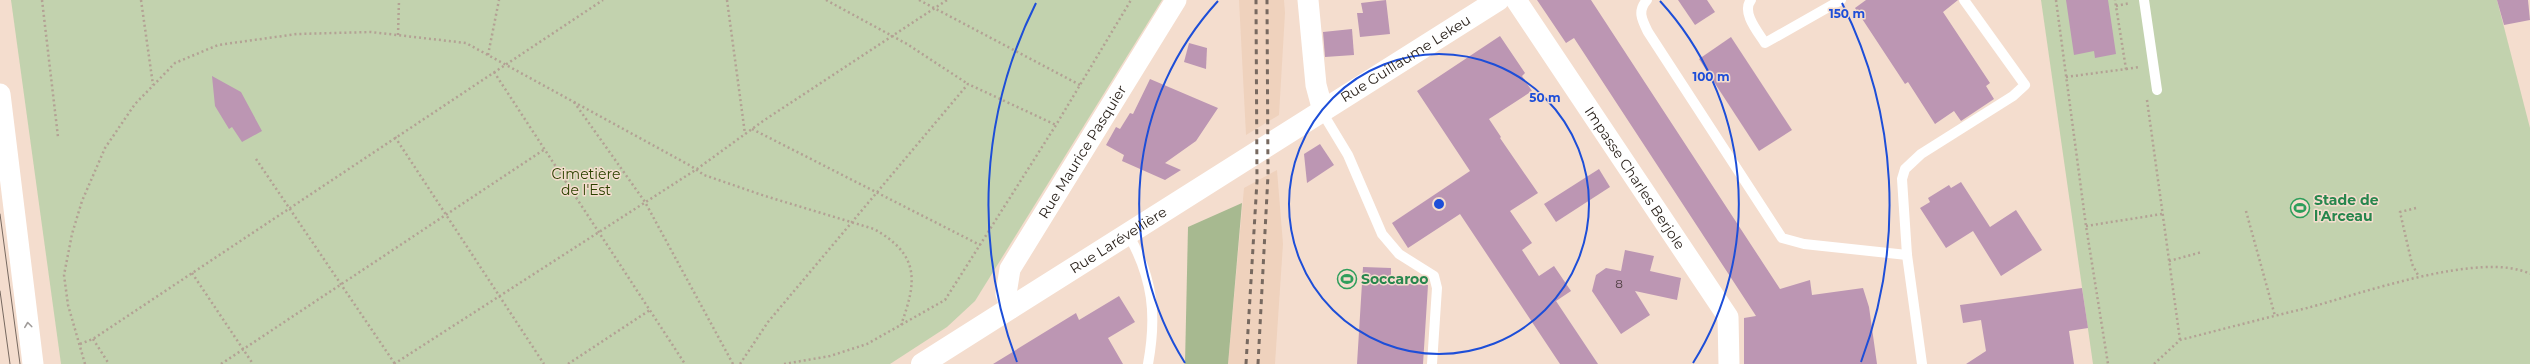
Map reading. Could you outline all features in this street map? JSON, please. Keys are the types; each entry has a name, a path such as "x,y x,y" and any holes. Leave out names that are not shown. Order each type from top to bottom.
{"street":[{"name":"Rue Maurice Pasquier","path":"1011,308 1006,294 1010,269 1176,0"},
{"path":"1308,0 1320,114"},
{"name":"Rue Guillaume Lekeu","path":"1320,114 1498,0"},
{"name":"Impasse Charles Berjole","path":"1516,0 1728,317 1729,364"},
{"path":"0,94 34,364"},
{"name":"Rue Larévellière","path":"922,364 1320,114"}],"lane":[{"path":"1648,0 1641,9 1641,18 1648,32 1782,238 1804,244 1907,255"},
{"path":"1751,0 1747,5 1747,11 1765,43 1841,0"},
{"path":"1922,364 1907,255 1902,179 1905,169 1921,154 2013,96 2025,85 1964,0"},
{"path":"2144,0 2157,90"},
{"path":"1320,114 1348,156 1382,234 1399,254 1434,276 1437,288 1432,364"},
{"path":"1128,234 1148,277 1154,334 1148,364"}],"path":[{"path":"42,0 58,137"},
{"path":"142,0 153,85"},
{"path":"398,36 399,0"},
{"path":"488,54 499,0"},
{"path":"80,344 93,339 603,0"},
{"path":"727,0 745,135"},
{"path":"826,0 892,36 968,84 1056,125"},
{"path":"919,0 1080,85"},
{"path":"256,159 394,364 696,169 752,129 947,0"},
{"path":"784,364 824,357 867,344 945,300 1056,125 1131,0"},
{"path":"2056,0 2086,226 2108,364"},
{"path":"2066,77 2126,69 2115,0"},
{"path":"86,364 68,305 64,275 72,234 82,201 105,148 135,104 175,63 218,45 297,34 371,32 466,43 507,64 704,174 765,196 853,222 886,236 903,251 913,279 911,297 901,325"},
{"path":"494,72 685,364"},
{"path":"740,364 768,322 878,193 968,84"},
{"path":"2157,90 2149,95 2146,103 2180,340"},
{"path":"572,100 645,202 733,364"},
{"path":"752,129 980,245"},
{"path":"395,137 544,364"},
{"path":"221,364 545,149"},
{"path":"2416,208 2400,212 2412,264 2419,277"},
{"path":"2246,211 2275,316"},
{"path":"2086,226 2162,214"},
{"path":"2168,261 2202,252"},
{"path":"2154,364 2180,340 2419,277 2488,266 2522,270 2530,274"},
{"path":"192,272 253,364"},
{"path":"568,364 650,310"},
{"path":"93,339 109,364"}],"shaded area":[{"path":"1239,0 1284,0 1285,13 1279,115 1246,135"},
{"path":"1277,170 1283,244 1275,364 1228,364 1244,188"}],"green space":[{"name":"Cimetière de l'Est","path":"11,0 1162,0 975,301 947,327 890,364 61,364"},
{"name":"Stade de l'Arceau","path":"2041,0 2497,0 2530,128 2530,364 2093,364"},
{"path":"1242,203 1228,364 1185,364 1188,227"}],"building":[{"path":"1386,0 1390,34 1360,37 1357,13 1363,13 1361,3"},
{"path":"1537,0 1591,0 1780,289 1810,280 1812,295 1863,288 1869,307 1877,364 1744,364 1744,318 1756,316 1574,38 1566,43"},
{"path":"1678,0 1707,0 1715,12 1695,25"},
{"path":"1866,0 1958,0 1943,12 1990,83 1986,86 1994,99 1961,121 1954,111 1935,124 1908,82 1905,84 1855,8"},
{"path":"2066,0 2108,0 2116,54 2095,58 2094,51 2074,55"},
{"path":"2497,0 2528,0 2530,20 2504,25"},
{"path":"1352,29 1354,55 1325,57 1323,32"},
{"path":"1500,36 1525,73 1522,76 1532,91 1489,119 1501,137 1500,138 1538,193 1510,211 1532,243 1522,250 1539,276 1554,266 1571,291 1556,301 1598,364 1560,364 1460,214 1408,248 1392,223 1470,171 1417,91"},
{"path":"1731,37 1792,130 1759,151 1699,59"},
{"path":"1189,43 1207,48 1206,69 1184,62"},
{"path":"212,76 241,92 262,131 242,142 232,127 229,129 215,106"},
{"path":"1150,79 1218,108 1196,141 1165,163 1181,170 1165,180 1122,161 1124,155 1106,145 1116,127 1120,129 1130,113 1133,114"},
{"path":"1320,144 1334,165 1307,183 1304,154"},
{"path":"1599,169 1610,187 1556,222 1544,204"},
{"path":"1961,182 1990,227 2016,210 2042,250 2001,276 1973,231 1946,248 1920,208 1930,202 1928,198 1949,185 1951,188"},
{"path":"1625,250 1654,256 1650,271 1681,278 1677,300 1635,291 1650,315 1621,334 1592,291 1596,275 1606,268 1621,271"},
{"path":"1363,267 1391,268 1391,283 1428,285 1423,364 1357,364"},
{"path":"2082,288 2088,328 2069,331 2074,364 1966,364 1986,351 1981,320 1963,323 1960,305"},
{"path":"1119,296 1135,322 1108,338 1123,364 993,364 1076,313 1079,320"}],"tram line":[{"path":"0,214 20,364"},
{"path":"0,291 10,364"}],"railway":[{"path":"1246,364 1257,181 1256,0"},
{"path":"1258,364 1268,175 1267,0"}],"place":[{"name":"Stade de l'Arceau","path":"2300,208"},
{"name":"Soccaroo","path":"1347,279"}]}
